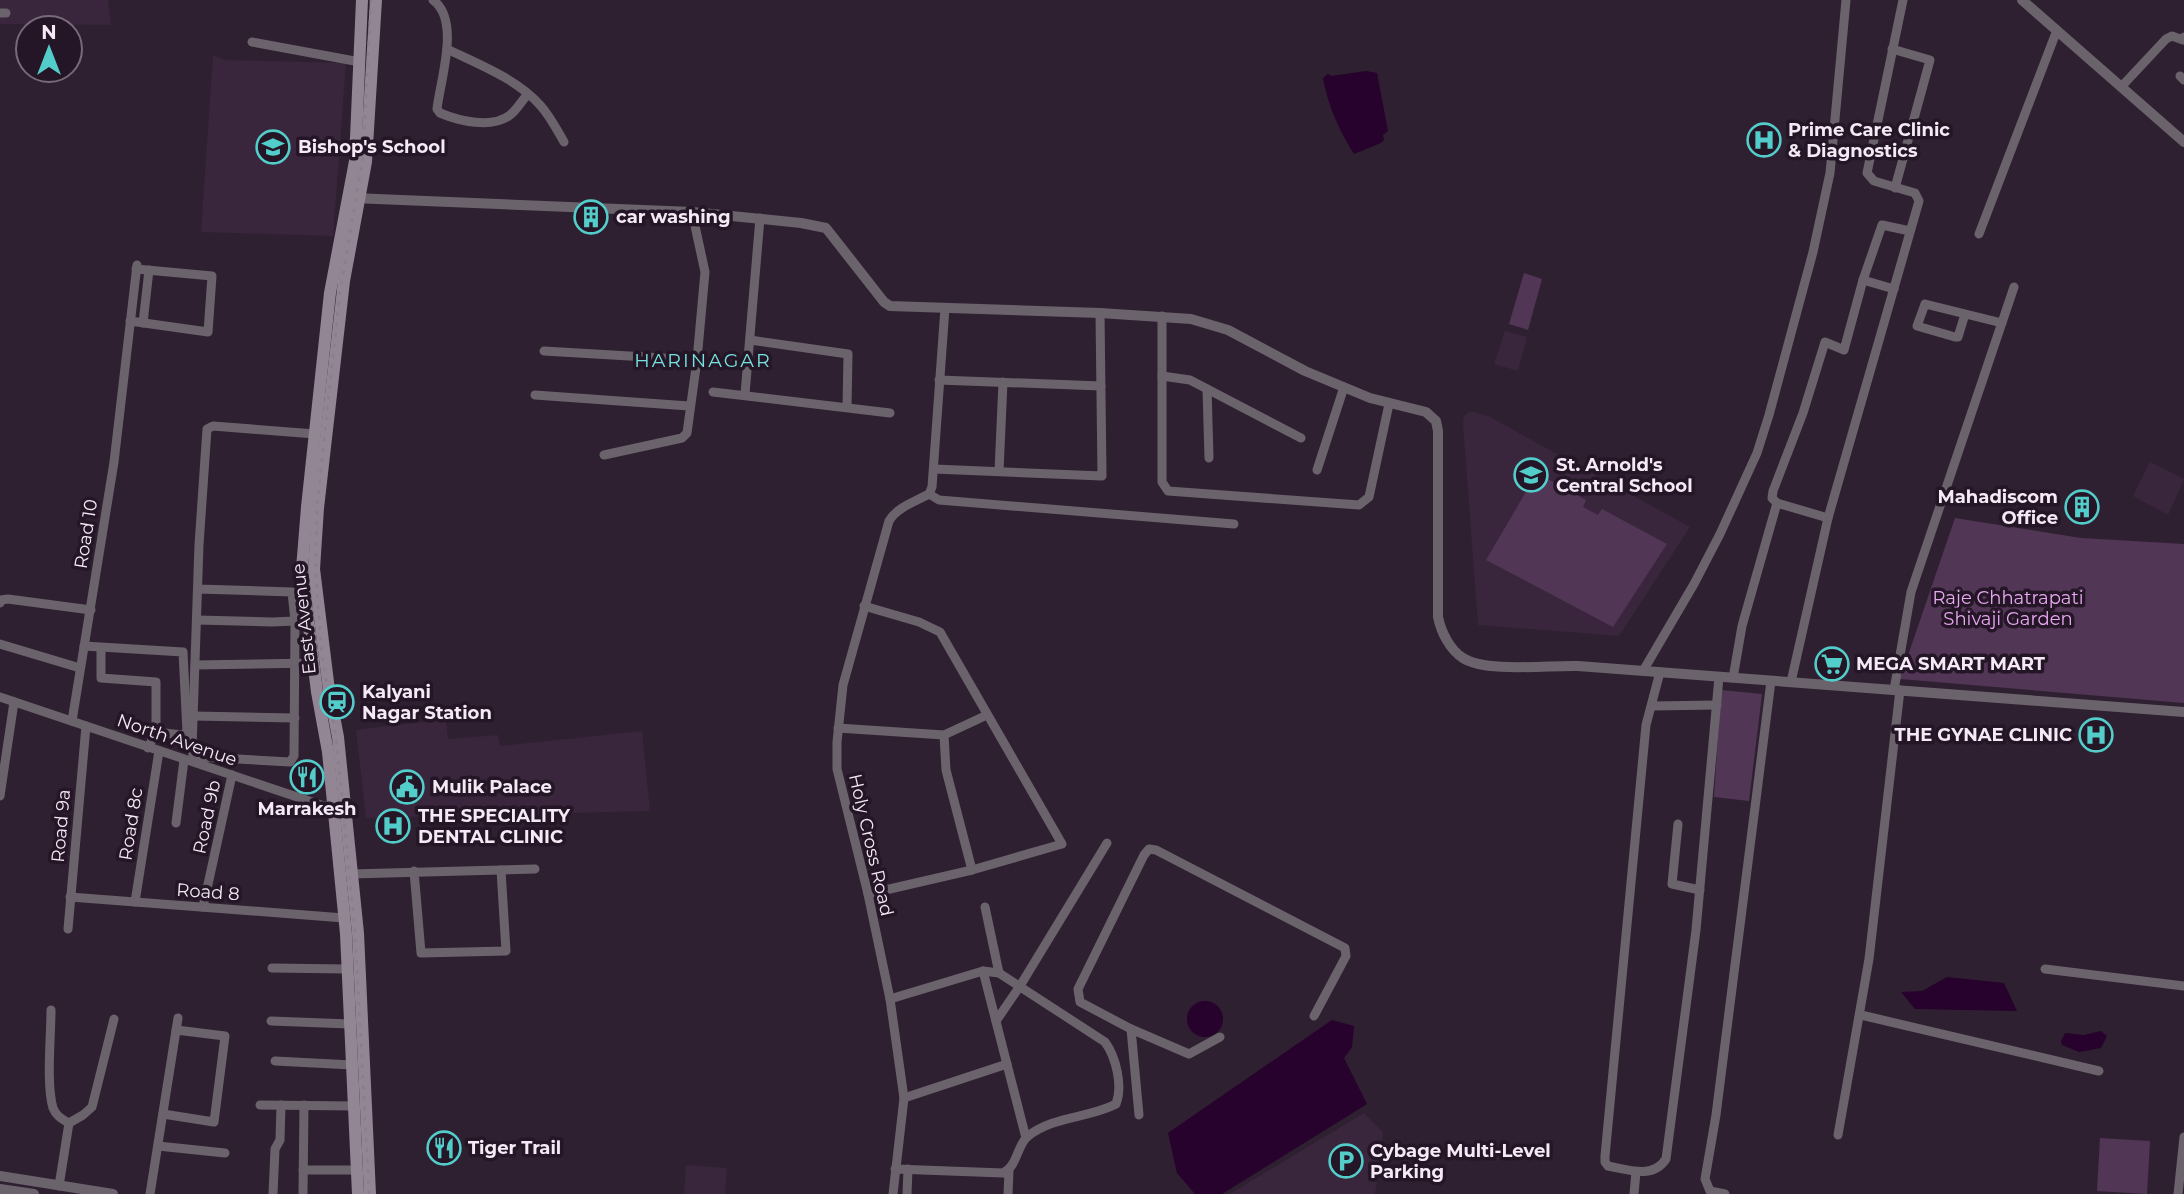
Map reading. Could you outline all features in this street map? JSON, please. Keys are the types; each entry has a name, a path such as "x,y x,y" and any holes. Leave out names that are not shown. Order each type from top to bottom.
{"main road":[{"name":"East Avenue","path":"319,662 315,544 355,198 362,0"},
{"name":"East Avenue","path":"358,1194 338,737 319,662 302,569 332,279 366,162 376,0"},
{"name":"East Avenue","path":"339,806 358,933 370,1194"}],"street":[{"path":"433,0 441,7 445,17 447,49 437,109 440,113 474,121 495,122 510,115 528,94"},
{"path":"1643,671 1694,584 1735,505 1757,453 1769,415 1813,252 1830,173 1846,0"},
{"path":"1791,682 1828,518 1918,197 1915,193 1874,181 1867,173 1903,0"},
{"path":"2022,0 2184,142"},
{"path":"1979,234 2057,30"},
{"path":"2122,86 2166,39 2172,37 2183,40 2184,37"},
{"path":"252,42 359,62"},
{"path":"447,49 500,75 528,94 541,106 565,142"},
{"path":"1892,49 1930,60 1895,188"},
{"path":"355,198 646,209 801,223 826,228 884,302 890,306 1191,319 1228,330 1305,371 1344,387 1389,404 1426,412 1436,421 1439,469 1437,617 1444,636 1454,650 1462,658 1475,663 1578,666 2184,712"},
{"path":"604,455 685,436 697,360 705,272 692,212"},
{"path":"745,394 760,218"},
{"path":"1828,518 1777,503 1772,498 1773,491 1803,413 1825,342 1844,350 1863,280 1882,225 1910,231"},
{"name":"Road 10","path":"72,721 114,462 136,267 149,270"},
{"path":"130,321 143,323 208,332 212,276 149,270 143,323"},
{"path":"1863,280 1894,289"},
{"path":"1838,1135 1861,1015 1878,892 1897,690 1911,592 2014,288"},
{"path":"1965,314 1958,337 1955,338 1917,326 1925,304 2002,323"},
{"path":"945,307 934,469 929,494 939,500 1234,524"},
{"path":"934,469 1102,476 1100,313"},
{"path":"1162,316 1162,482 1168,491 1359,505 1369,497 1389,404"},
{"path":"750,340 848,354 847,407"},
{"path":"544,351 697,360"},
{"path":"1162,376 1181,377 1301,438"},
{"path":"939,380 1101,386"},
{"path":"999,471 1003,382"},
{"path":"1317,470 1344,387"},
{"path":"1207,389 1209,458"},
{"path":"713,392 890,414"},
{"path":"535,395 689,407"},
{"path":"198,589 292,592 296,665 294,756 290,762 193,755 198,589 207,429 213,426 315,435"},
{"name":"Holy Cross Road","path":"893,1194 904,1098 890,999 868,894 837,769 838,728 843,685 889,521 892,515 929,494"},
{"path":"1733,678 1742,626 1777,503"},
{"path":"0,603 1,600 8,599 91,610"},
{"path":"864,606 919,621 940,632 1062,844 972,870 868,894"},
{"path":"197,620 295,621"},
{"path":"0,644 80,668"},
{"path":"84,646 183,652 187,732 182,735 156,732"},
{"path":"101,648 101,678 156,682 156,732 148,748"},
{"path":"195,665 296,665 319,662"},
{"path":"1660,672 1646,725 1605,1156 1608,1166 1636,1172 1653,1170 1661,1166 1666,1159 1700,890 1719,677"},
{"path":"1725,1194 1710,1191 1705,1180 1716,1115 1771,681"},
{"name":"North Avenue","path":"0,697 324,806 339,806"},
{"path":"0,796 4,744 14,702"},
{"path":"1653,706 1717,705"},
{"path":"838,728 944,735 987,715"},
{"path":"194,716 295,718"},
{"name":"Road 9a","path":"68,929 86,726"},
{"path":"944,735 946,771 972,870"},
{"name":"Road 8c","path":"135,902 159,751"},
{"path":"176,823 184,760"},
{"name":"Road 9b","path":"203,907 232,775"},
{"path":"1678,824 1672,884 1700,890"},
{"path":"996,1021 1107,843"},
{"path":"1220,1037 1189,1054 1131,1029 1080,1002 1078,989 1149,849 1156,850 1345,948 1346,956 1314,1016"},
{"path":"351,874 535,869"},
{"path":"414,871 421,953 506,951 501,870"},
{"name":"Road 8","path":"70,897 344,918"},
{"path":"985,907 999,973"},
{"path":"272,968 348,970"},
{"path":"2045,968 2184,986"},
{"path":"983,971 1026,1138"},
{"path":"890,999 983,971 999,973 1105,1042 1111,1050 1120,1090 1116,1104 1041,1129 1026,1138 1009,1170 1008,1194"},
{"path":"51,1010 51,1090 54,1110 69,1124"},
{"path":"1861,1015 2099,1072"},
{"path":"150,1194 178,1018"},
{"path":"59,1186 69,1124 92,1107 114,1019"},
{"path":"271,1021 350,1024"},
{"path":"1131,1029 1139,1115"},
{"path":"163,1114 214,1122 225,1036 176,1030"},
{"path":"275,1061 352,1065"},
{"path":"904,1098 1007,1064"},
{"path":"260,1105 354,1106"},
{"path":"273,1194 275,1149 280,1140 281,1105"},
{"path":"303,1194 304,1105"},
{"path":"2178,1194 2184,1137"},
{"path":"158,1146 225,1153"},
{"path":"895,1169 1003,1173 1009,1170"},
{"path":"907,1194 908,1169"},
{"path":"303,1170 357,1170"},
{"path":"1633,1194 1636,1172"},
{"path":"0,1176 40,1189 59,1186 113,1194"},
{"path":"0,1189 34,1194"}],"shaded area":[{"path":"0,0 108,0 111,25 84,25 84,14 14,14 14,24 0,24"},
{"name":"Bishop's School","path":"213,55 224,60 346,63 333,236 201,232"},
{"path":"1366,71 1377,73 1388,131 1383,135 1384,140 1381,143 1354,154 1335,118 1323,78 1328,74 1331,76"},
{"path":"1505,331 1527,337 1518,371 1494,364"},
{"name":"St. Arnold's Central School","path":"1470,411 1490,417 1690,527 1619,636 1478,625 1463,423 1464,416"},
{"path":"2150,462 2184,479 2168,515 2133,496"},
{"path":"446,719 448,739 498,735 500,746 642,731 650,811 366,818 356,730"},
{"path":"1947,977 2004,983 2017,1011 1915,1009 1901,992 1922,991"},
{"path":"1205,1001 1218,1006 1223,1019 1218,1032 1205,1037 1192,1032 1187,1019 1192,1006"},
{"path":"1332,1020 1354,1026 1352,1047 1344,1058 1367,1104 1222,1194 1195,1194 1177,1173 1168,1133"},
{"path":"2101,1031 2107,1036 2101,1048 2079,1052 2062,1045 2065,1033 2084,1035"},
{"path":"1364,1113 1383,1132 1375,1194 1230,1194"},
{"path":"686,1165 727,1168 725,1194 684,1194"}],"green space":[{"path":"1524,273 1542,279 1528,330 1509,324"},
{"path":"1537,473 1586,500 1583,507 1598,515 1602,509 1667,544 1613,627 1486,560"},
{"name":"Raje Chhatrapati Shivaji Garden","path":"1955,518 2081,538 2184,544 2184,703 1900,679"},
{"path":"1721,690 1762,694 1749,801 1714,797"},
{"path":"2100,1138 2150,1141 2147,1194 2097,1191"}],"railway":[{"path":"369,1194 355,932 336,737 322,656 316,577 317,505 340,292 363,157 371,0"}],"place":[{"name":"Prime Care Clinic & Diagnostics","path":"1764,140"},
{"name":"Bishop's School","path":"273,147"},
{"name":"car washing","path":"591,217"},
{"name":"St. Arnold's Central School","path":"1531,475"},
{"name":"Mahadiscom Office","path":"2082,507"},
{"name":"MEGA SMART MART","path":"1832,664"},
{"name":"Kalyani Nagar Station","path":"337,702"},
{"name":"THE GYNAE CLINIC","path":"2096,735"},
{"name":"Marrakesh","path":"307,777"},
{"name":"Mulik Palace","path":"407,787"},
{"name":"THE SPECIALITY DENTAL CLINIC","path":"393,826"},
{"name":"Tiger Trail","path":"444,1148"},
{"name":"Cybage Multi-Level Parking","path":"1346,1161"}],"district":[{"name":"HARINAGAR","path":"703,360"}]}
